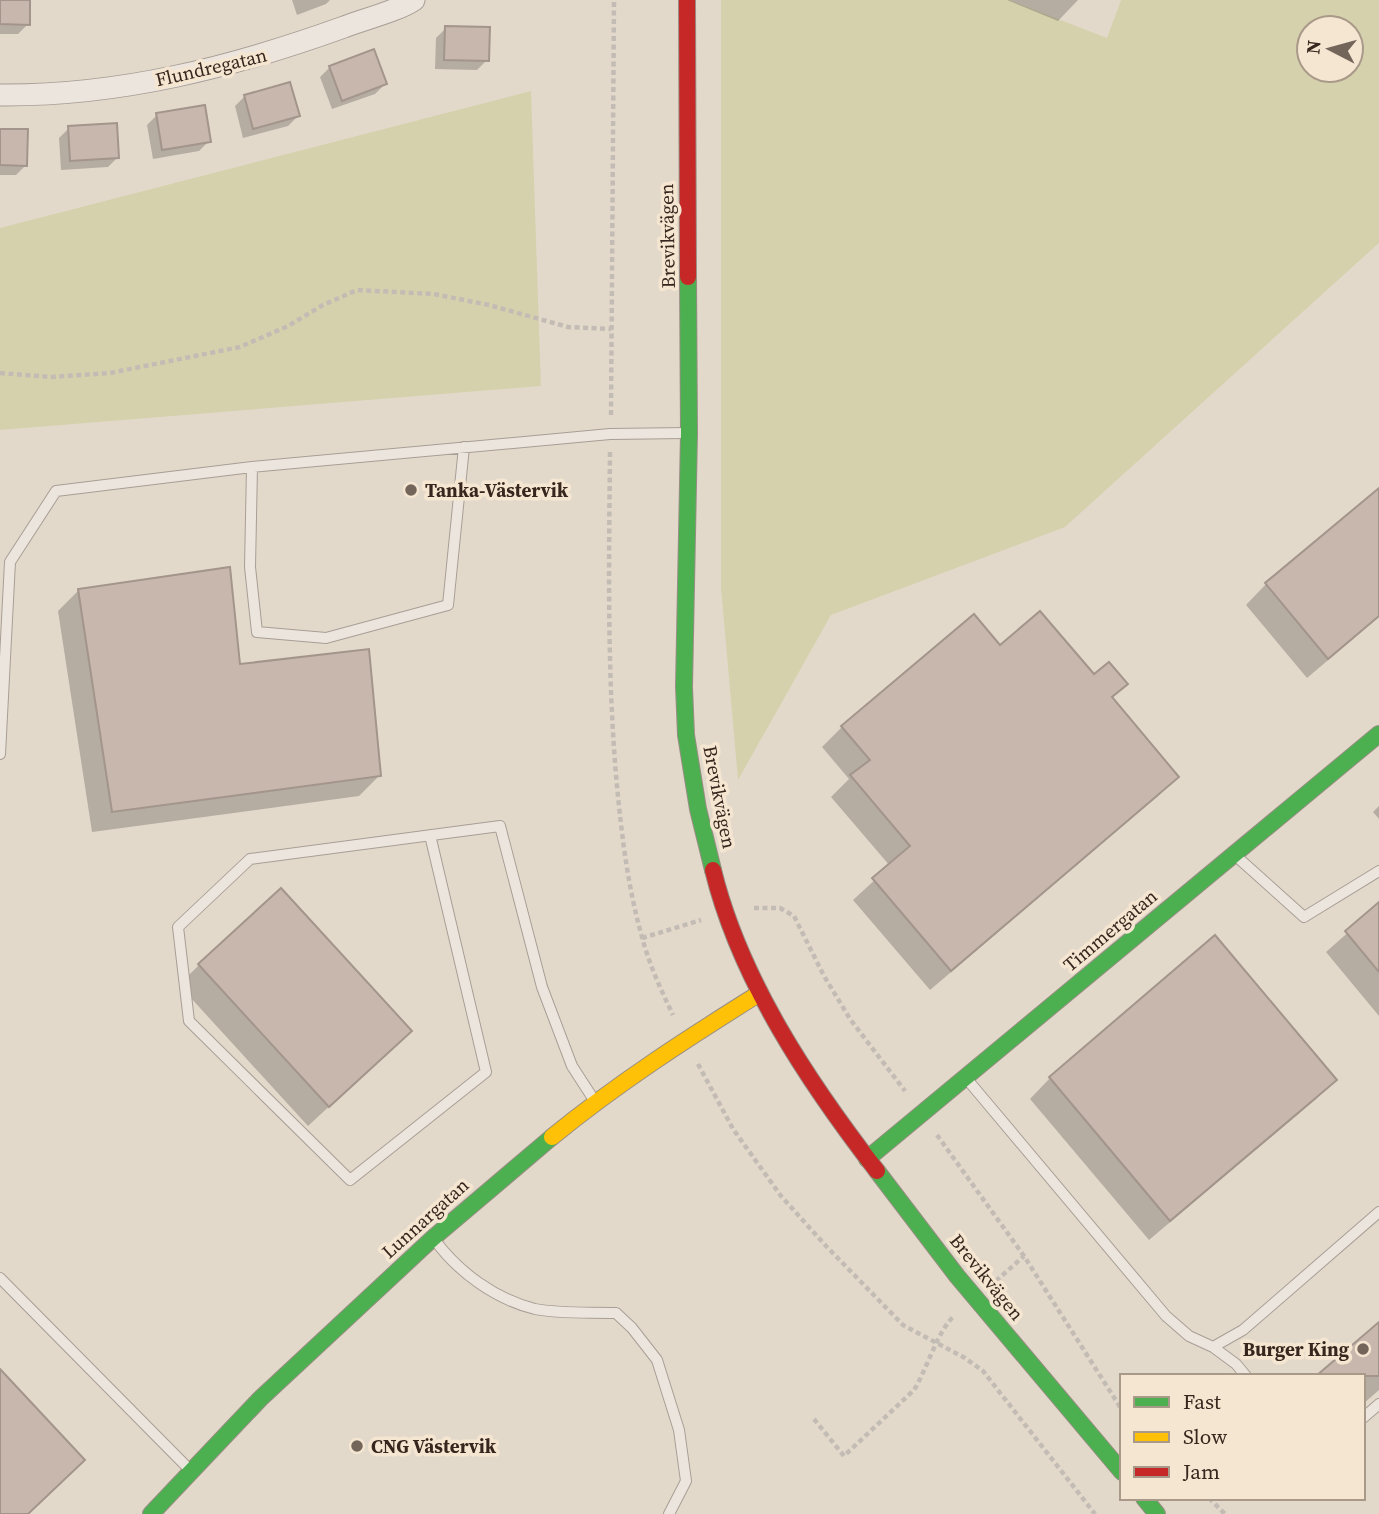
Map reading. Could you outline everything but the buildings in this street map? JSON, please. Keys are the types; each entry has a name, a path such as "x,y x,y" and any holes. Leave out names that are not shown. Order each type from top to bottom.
{"street":[{"name":"Flundregatan","path":"0,95 37,96 191,75 276,51 414,0"},
{"name":"Brevikvägen","path":"687,0 689,433 684,687 686,735 698,809 715,878 735,936 760,993 792,1050 867,1158 976,1298 1120,1470"},
{"name":"Timmergatan","path":"867,1158 1379,734"},
{"name":"Lunnargatan","path":"151,1514 260,1399 433,1238 508,1173 595,1102 685,1040 760,993"}],"lane":[{"path":"0,754 10,562 56,491 252,467 464,447 610,434 689,433"},
{"path":"252,467 250,567 257,632 326,638 449,605 464,447"},
{"path":"430,835 486,1072 350,1180 189,1021 178,927 250,859 430,835 500,826 542,986 572,1066 595,1102"},
{"path":"1234,855 1304,917 1379,871"},
{"path":"965,1077 1166,1316 1189,1336 1213,1347 1236,1364 1244,1374"},
{"path":"1213,1347 1243,1330 1379,1212"},
{"path":"433,1238 447,1256 482,1285 508,1300 537,1309 616,1313 632,1328 657,1360 679,1430 686,1480 668,1514"},
{"path":"0,1278 191,1471"},
{"path":"1365,1416 1379,1404"}],"path":[{"path":"0,373 51,377 110,373 240,347 288,326 323,305 356,290 434,294 489,305 568,327 611,329"},
{"path":"814,1419 844,1456 914,1390 928,1366 945,1324 1024,1256"},
{"path":"1211,1500 1225,1514"}],"shaded area":[{"path":"721,0 1009,0 1107,38 1121,0 1379,0 1379,243 1065,527 831,615 738,780 721,588"},
{"path":"531,91 541,386 0,430 0,228"}],"traffic: fast":[{"path":"688,277 689,433 684,687 686,735 698,809 713,870"},
{"path":"867,1159 1379,734"},
{"path":"151,1514 260,1399 433,1238 552,1137"},
{"path":"877,1171 957,1276 1120,1470"},
{"path":"1146,1500 1157,1514"}],"traffic: slow":[{"path":"552,1137 602,1098 760,993"}],"traffic: jam":[{"path":"687,0 688,277"},
{"path":"713,870 740,951 780,1029 826,1102 877,1171"}],"place":[{"name":"Tanka-Västervik","path":"411,490"},
{"name":"Burger King","path":"1363,1349"},
{"name":"CNG Västervik","path":"357,1446"}]}
